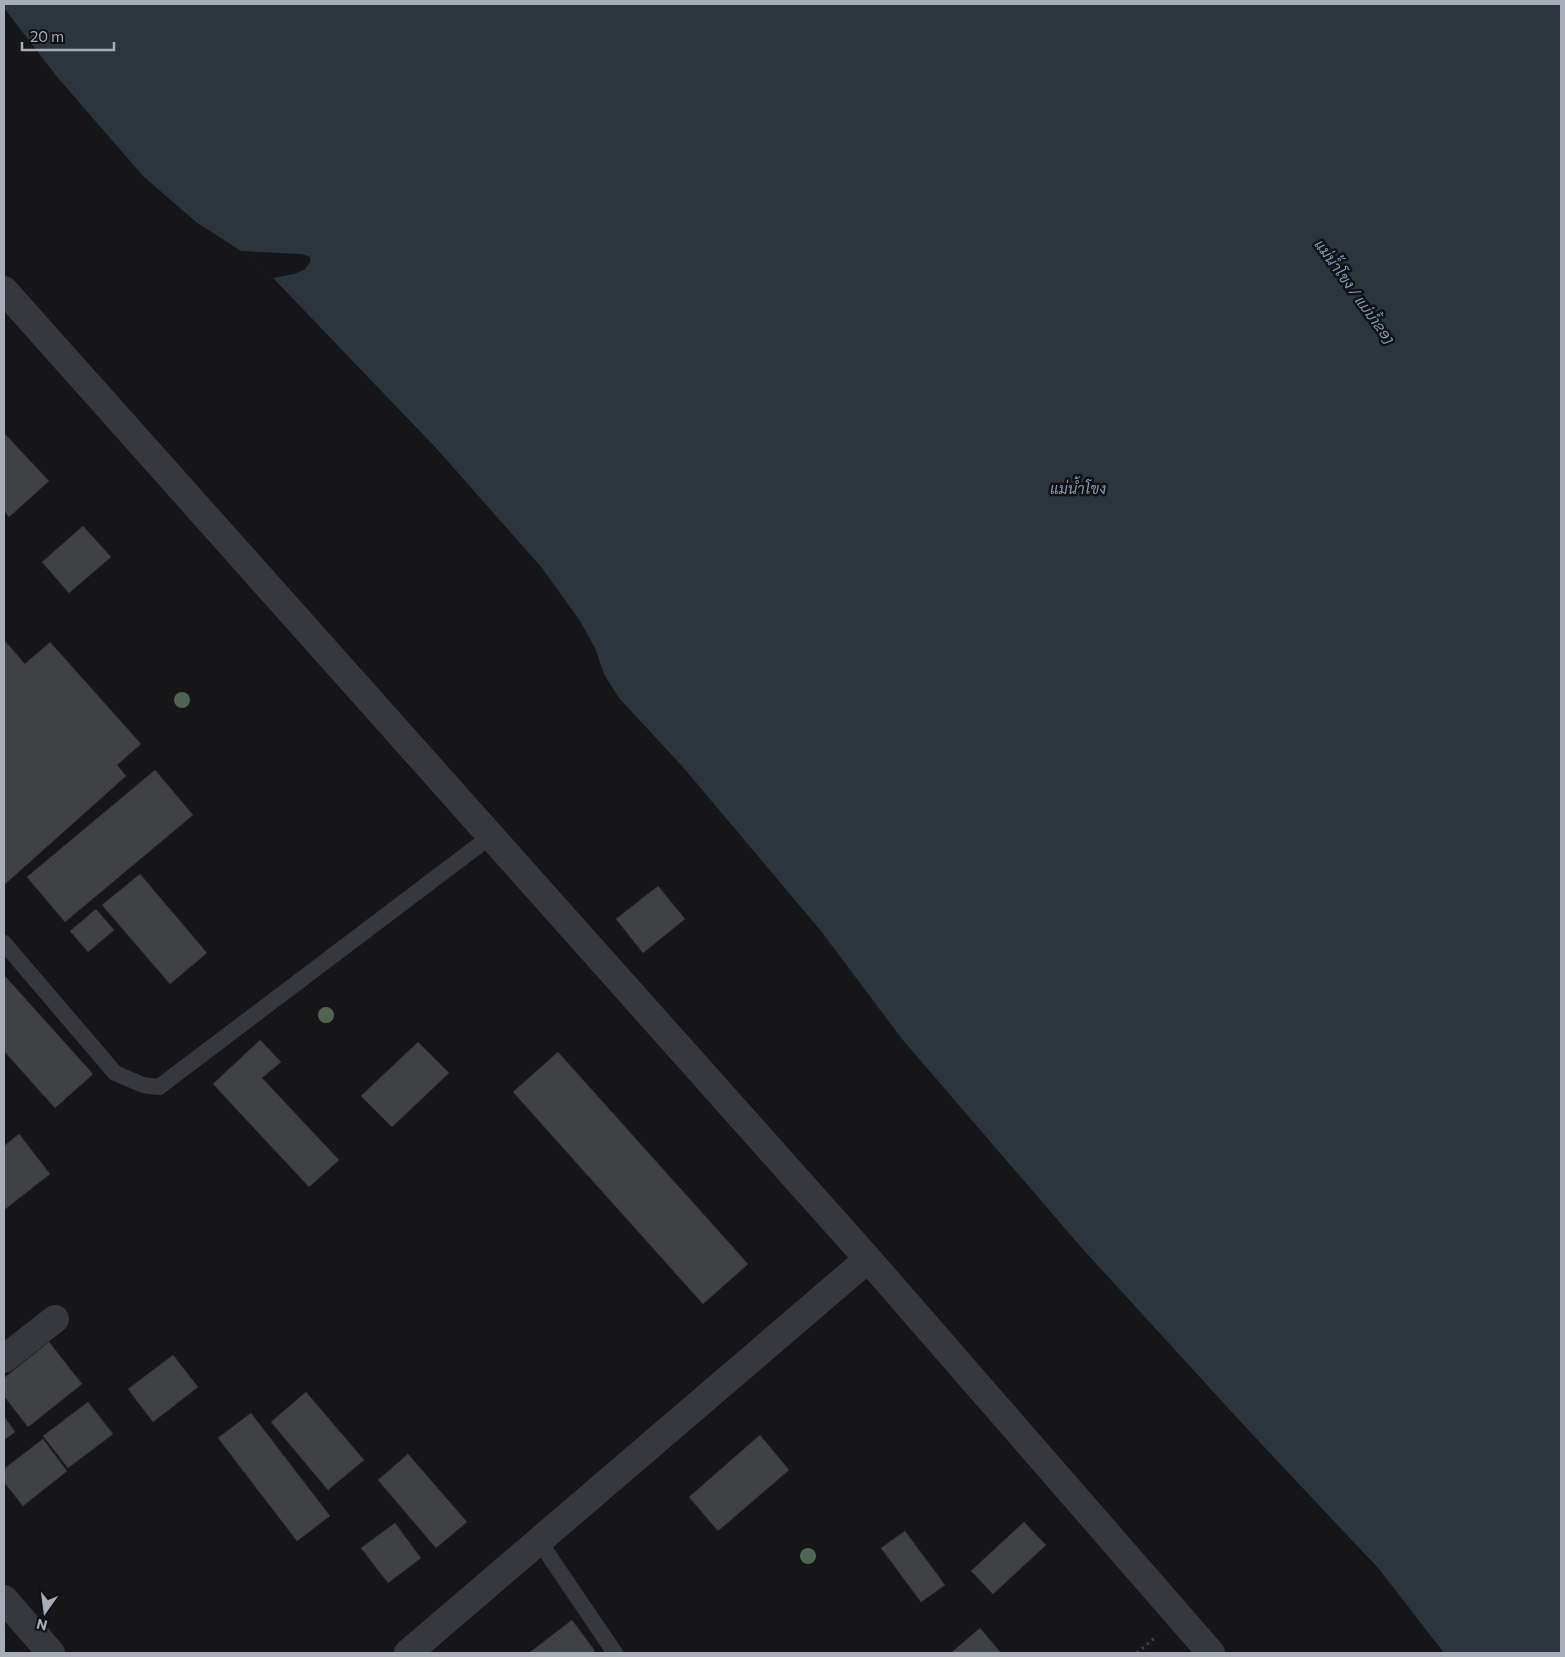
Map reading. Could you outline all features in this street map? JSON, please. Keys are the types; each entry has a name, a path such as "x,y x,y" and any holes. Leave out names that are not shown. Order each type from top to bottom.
{"street":[{"path":"4,290 868,1259 1211,1653"},
{"path":"408,1653 868,1259"},
{"path":"4,1360 55,1319"},
{"path":"4,1599 51,1653"}],"lane":[{"path":"4,943 115,1073 143,1086 160,1087 491,836"},
{"path":"539,1541 615,1653"}],"water":[{"name":"แม่น้ำโขง","path":"4,4 1561,4 1561,1653 1444,1653 1379,1569 1250,1432 1080,1246 902,1039 821,931 682,766 619,698 604,674 595,648 580,621 542,568 437,449 273,278 241,251 196,222 143,176 58,78 4,8"}],"pier":[{"path":"241,251 302,254 310,257 310,263 304,270 273,278"}],"building":[{"path":"4,433 49,481 9,517 4,511"},
{"path":"83,526 111,557 69,593 42,562"},
{"path":"4,640 25,664 50,642 141,744 117,765 126,776 4,885"},
{"path":"155,770 193,815 65,922 27,877"},
{"path":"140,874 207,953 170,984 102,905"},
{"path":"658,886 685,919 643,953 616,919"},
{"path":"96,909 114,930 88,952 70,931"},
{"path":"4,975 93,1074 55,1108 4,1051"},
{"path":"260,1040 281,1062 262,1078 339,1160 309,1187 213,1084"},
{"path":"418,1042 449,1073 392,1127 361,1096"},
{"path":"558,1052 748,1264 703,1304 513,1092"},
{"path":"19,1134 50,1174 4,1210 4,1146"},
{"path":"49,1342 82,1384 28,1427 4,1396 4,1378"},
{"path":"173,1355 198,1387 153,1422 128,1389"},
{"path":"306,1392 364,1460 328,1490 271,1422"},
{"path":"88,1402 113,1434 68,1468 43,1436"},
{"path":"251,1413 330,1516 297,1541 218,1438"},
{"path":"4,1416 15,1432 4,1440"},
{"path":"760,1435 789,1470 718,1531 689,1497"},
{"path":"43,1439 67,1471 23,1506 4,1482 4,1469"},
{"path":"408,1454 467,1522 436,1548 378,1480"},
{"path":"1024,1522 1046,1545 993,1594 971,1571"},
{"path":"395,1523 421,1558 388,1583 361,1548"},
{"path":"905,1531 945,1585 921,1602 881,1548"},
{"path":"572,1620 595,1651 592,1653 529,1653"},
{"path":"980,1628 1001,1653 951,1653"}],"water label":[{"name":"แม่น้ำโขง / ແມ່ນ້ຳຂອງ","path":"1355,291"}]}
